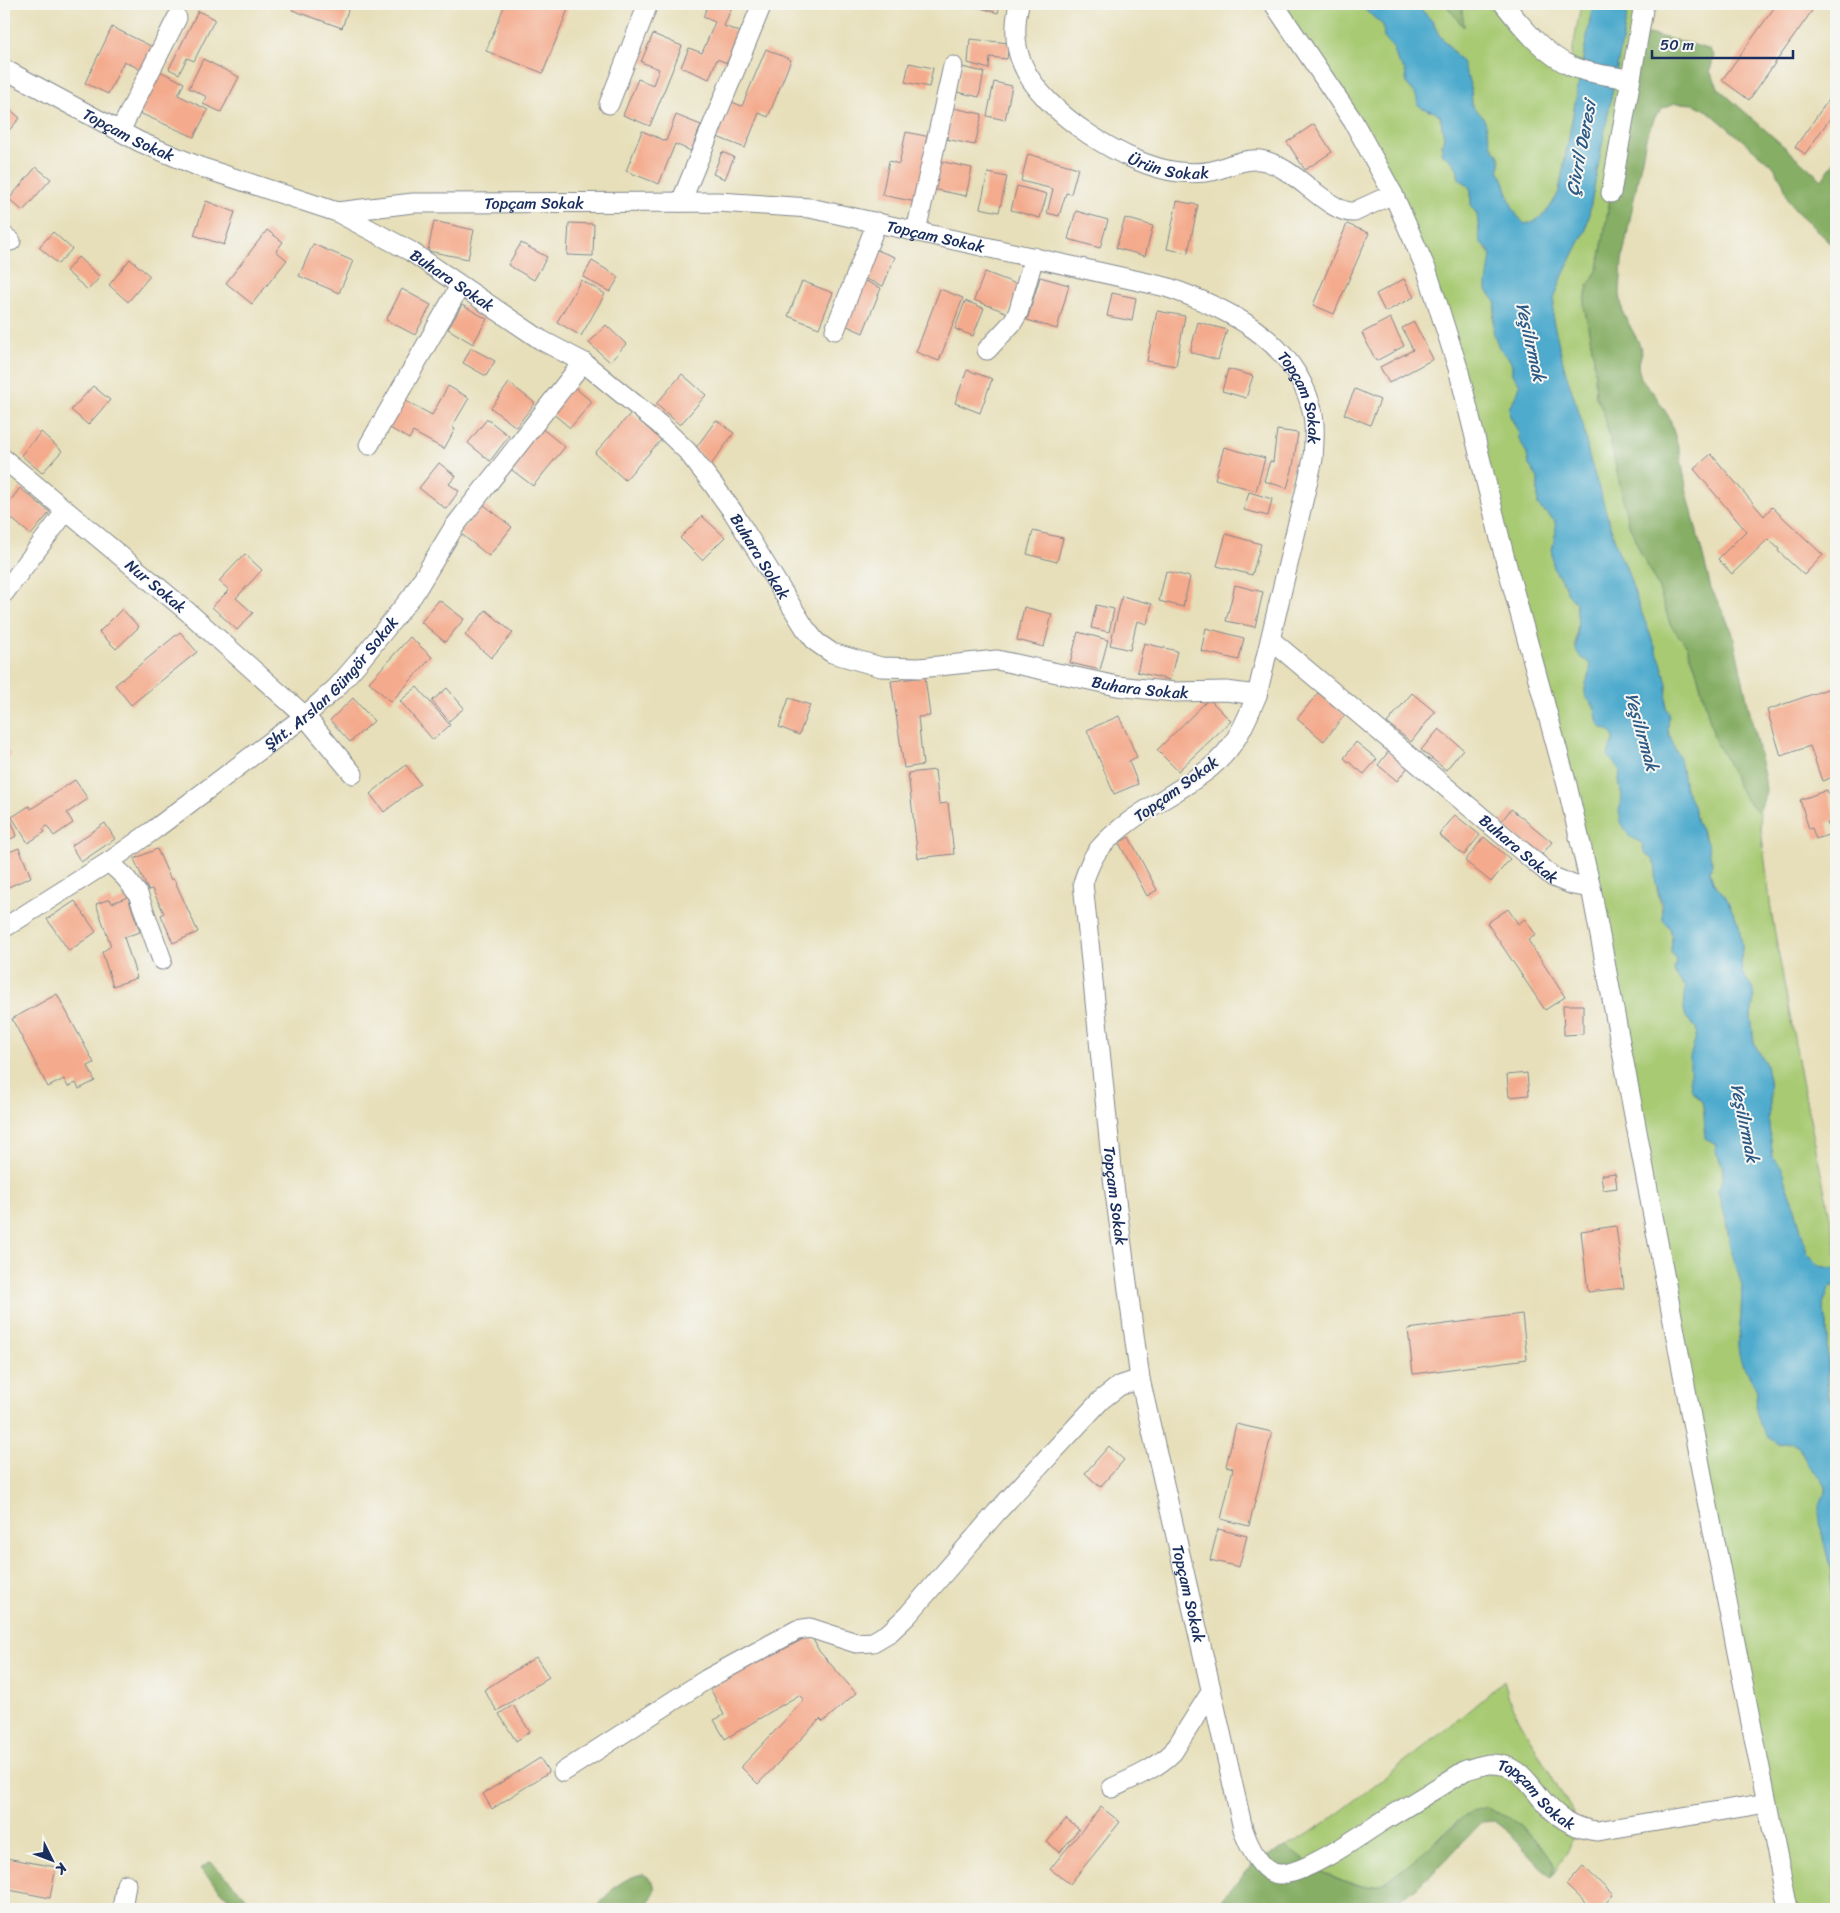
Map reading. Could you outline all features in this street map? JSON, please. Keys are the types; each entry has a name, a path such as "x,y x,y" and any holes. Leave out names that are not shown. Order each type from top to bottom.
{"street":[{"path":"609,104 648,4"},
{"path":"681,202 762,4"},
{"name":"Ürün Sokak","path":"1019,4 1016,17 1017,41 1021,63 1030,80 1066,118 1114,150 1176,172 1194,173 1210,171 1249,160 1260,160 1275,164 1291,173 1337,208 1348,213 1393,194"},
{"path":"1274,4 1353,121 1393,194 1427,271 1458,368 1504,555 1567,784 1591,888 1788,1909"},
{"path":"1504,4 1514,17 1548,50 1570,66 1623,78"},
{"path":"1611,193 1623,78 1644,4"},
{"path":"120,131 178,18"},
{"path":"916,231 953,66"},
{"name":"Topçam Sokak","path":"4,69 120,131 208,171 337,212 413,204 718,202 810,208 1166,287 1202,299 1229,312 1273,344 1289,363 1303,387 1311,406 1315,430 1313,459 1257,695 1243,730 1230,748 1211,768 1113,835 1098,850 1088,868 1083,883 1113,1178 1140,1379 1233,1792 1247,1841 1252,1851 1274,1873 1280,1874 1298,1870 1327,1856 1466,1770 1489,1764 1510,1768 1526,1778 1547,1805 1566,1822 1583,1830 1597,1831 1767,1804"},
{"name":"Buhara Sokak","path":"337,212 410,251 542,340 583,362 659,424 696,463 733,512 805,628 816,642 832,653 881,667 919,668 997,660 1118,686 1174,692 1226,691 1257,695"},
{"path":"836,330 877,222"},
{"path":"987,350 1012,324 1018,313 1034,257"},
{"path":"369,445 460,286"},
{"name":"Şht. Arslan Güngör Sokak","path":"4,928 109,862 306,716 337,687 413,595 454,528 511,451 583,362"},
{"name":"Nur Sokak","path":"4,459 188,612 306,716 353,774"},
{"path":"4,593 66,511"},
{"name":"Buhara Sokak","path":"1271,640 1553,877 1572,885 1591,888"},
{"path":"109,862 125,877 138,894 162,960"},
{"path":"563,1772 707,1679 797,1630 810,1628 856,1643 873,1642 890,1632 907,1616 996,1513 1101,1400 1119,1386 1140,1379"},
{"path":"1112,1788 1165,1760 1173,1752 1211,1692"},
{"path":"122,1909 126,1884"}],"green space":[{"path":"1274,4 1358,4 1383,25 1384,38 1393,47 1398,62 1405,70 1407,84 1428,111 1434,111 1440,115 1444,137 1441,146 1457,168 1459,179 1467,184 1471,190 1471,206 1477,214 1479,237 1491,256 1489,272 1496,302 1493,319 1502,351 1512,364 1512,374 1520,384 1518,392 1509,408 1510,416 1527,454 1529,465 1538,478 1538,506 1555,521 1556,531 1552,551 1553,568 1576,603 1578,623 1575,645 1581,658 1591,666 1585,689 1586,696 1613,734 1612,746 1616,764 1620,771 1619,780 1622,797 1619,811 1638,840 1643,844 1643,849 1653,859 1662,912 1670,928 1672,938 1671,952 1676,961 1674,971 1686,987 1684,1009 1686,1017 1696,1028 1697,1033 1693,1049 1692,1090 1702,1101 1705,1122 1704,1131 1710,1140 1716,1144 1722,1169 1720,1184 1730,1246 1742,1286 1738,1345 1742,1364 1754,1381 1757,1389 1756,1400 1779,1444 1792,1442 1798,1445 1809,1466 1823,1480 1825,1487 1821,1500 1821,1529 1831,1573 1832,1603 1836,1609 1836,1909 1788,1909 1621,1037 1458,368 1393,194"},
{"path":"1416,4 1445,4 1463,26 1462,9 1459,4 1504,4 1570,65 1581,4 1593,4 1559,192 1542,217 1537,220 1525,224 1514,210 1498,170 1500,166 1499,156 1490,143 1485,126 1472,106 1471,87 1462,62 1439,35 1432,21"},
{"path":"1445,4 1459,4 1462,9 1464,27"},
{"path":"1629,4 1644,4 1598,269 1588,286 1584,305 1594,358 1596,397 1603,410 1628,522 1659,589 1670,624 1687,646 1696,669 1715,740 1741,792 1759,813 1772,917 1802,1081 1836,1245 1836,1269 1820,1266 1807,1253 1784,1175 1773,1157 1768,1118 1770,1102 1769,1080 1766,1065 1754,1043 1751,1016 1754,998 1752,987 1742,973 1742,946 1726,897 1713,882 1710,872 1712,863 1705,837 1697,823 1693,805 1685,789 1680,758 1668,731 1668,712 1666,708 1667,684 1661,662 1625,564 1619,554 1589,457 1583,425 1565,370 1553,321 1554,299 1563,275 1586,229"},
{"path":"1639,32 1710,50 1714,56 1710,71 1719,89 1822,180 1836,159 1836,248 1795,210 1774,167 1708,111 1694,104 1675,103 1663,108 1655,117 1646,138 1622,261 1620,294 1623,313 1642,352 1638,367 1641,378 1655,395 1670,419 1680,453 1687,492 1711,588 1732,631 1765,780 1766,792 1759,813 1741,792 1715,740 1696,669 1687,646 1670,624 1659,589 1628,522 1603,410 1596,397 1594,358 1584,305 1588,286 1598,269"},
{"path":"1836,1285 1836,1414 1829,1398 1827,1380 1827,1324 1823,1304 1829,1289"},
{"path":"1504,1680 1511,1705 1574,1815 1575,1824 1572,1840 1565,1856 1551,1878 1554,1866 1548,1854 1508,1816 1458,1821 1397,1874 1382,1884 1370,1886 1344,1882 1331,1876 1306,1862 1286,1847 1355,1801"},
{"path":"1486,1807 1508,1816 1533,1838 1549,1856 1554,1866 1551,1878 1508,1832 1494,1821 1482,1822 1436,1870 1388,1909 1213,1909 1258,1859 1286,1847 1306,1862 1344,1882 1370,1887 1382,1884 1419,1856 1462,1818 1473,1811"},
{"path":"211,1862 258,1909 239,1909 200,1869"},
{"path":"643,1874 653,1882 654,1890 653,1895 643,1909 596,1909 605,1897 622,1882"}],"water":[{"path":"1358,4 1416,4 1432,21 1439,35 1462,62 1471,87 1472,106 1484,120 1491,145 1499,157 1500,165 1498,170 1505,184 1511,204 1514,211 1525,224 1542,217 1559,192 1593,4 1629,4 1586,229 1563,275 1554,299 1553,321 1565,370 1583,425 1589,457 1619,554 1625,564 1661,662 1667,684 1666,708 1669,713 1668,731 1680,758 1685,789 1693,805 1697,823 1708,845 1712,863 1710,872 1713,882 1726,897 1739,925 1742,946 1742,973 1752,987 1754,998 1751,1016 1754,1043 1766,1065 1769,1080 1770,1102 1768,1118 1773,1157 1785,1175 1785,1183 1795,1208 1807,1253 1820,1266 1836,1269 1836,1285 1829,1289 1823,1304 1827,1324 1827,1380 1829,1398 1836,1414 1836,1609 1831,1596 1831,1572 1819,1515 1819,1504 1825,1489 1824,1483 1808,1465 1801,1449 1797,1445 1791,1443 1779,1444 1767,1436 1760,1424 1756,1411 1757,1389 1742,1364 1739,1355 1742,1286 1730,1246 1727,1223 1718,1191 1723,1178 1723,1166 1715,1150 1716,1144 1705,1138 1702,1101 1692,1090 1690,1080 1690,1057 1697,1033 1696,1028 1686,1017 1684,1009 1686,987 1674,971 1676,961 1671,952 1672,938 1670,928 1663,920 1662,904 1655,879 1656,868 1653,859 1644,853 1643,844 1629,836 1621,822 1619,811 1622,797 1619,780 1620,771 1608,755 1614,740 1613,736 1610,731 1599,725 1594,707 1586,697 1586,686 1591,666 1581,658 1576,650 1578,623 1576,603 1566,592 1565,584 1553,568 1552,551 1556,531 1555,521 1538,506 1538,478 1529,465 1527,454 1510,416 1509,408 1518,392 1520,384 1512,374 1512,364 1499,348 1493,331 1496,302 1487,290 1491,256 1488,249 1480,242 1477,214 1471,206 1471,190 1467,184 1459,179 1457,168 1452,161 1441,153 1444,137 1440,115 1418,105 1416,95 1407,84 1405,70 1398,62 1393,48 1384,38 1383,25"}],"building":[{"path":"294,4 350,4 342,28 292,10"},
{"path":"505,4 570,4 543,73 486,51"},
{"path":"708,4 733,4 724,26 740,32 727,63 717,59 709,79 681,67 689,48 702,53 715,22 703,17"},
{"path":"966,4 1000,4 998,13"},
{"path":"1777,4 1807,4 1814,8 1749,100 1722,80"},
{"path":"198,11 215,19 194,61 187,58 179,74 169,69"},
{"path":"112,27 155,48 143,71 124,61 108,94 85,83"},
{"path":"653,34 682,46 650,126 623,115 638,79 653,85 659,69 641,62"},
{"path":"970,39 1009,43 1007,59 990,57 989,69 968,63"},
{"path":"766,49 791,60 768,117 759,113 745,148 717,137 732,102 742,106"},
{"path":"203,59 239,77 221,112 203,104 207,97 189,88"},
{"path":"909,63 933,68 929,87 905,82"},
{"path":"962,67 984,72 979,97 957,92"},
{"path":"158,70 184,83 178,95 208,110 194,137 137,112"},
{"path":"994,82 1012,86 1005,120 987,116"},
{"path":"1836,89 1836,110 1805,154 1795,147"},
{"path":"4,104 20,118 4,136"},
{"path":"953,108 982,114 975,145 946,139"},
{"path":"676,115 701,125 691,151 675,144 659,184 626,171 642,131 666,141"},
{"path":"1314,124 1332,152 1305,170 1287,142"},
{"path":"906,132 930,137 916,202 882,195 889,161 899,164"},
{"path":"722,152 734,157 725,179 713,174"},
{"path":"1028,154 1078,168 1071,194 1066,193 1059,216 1047,213 1053,189 1021,181"},
{"path":"939,161 972,168 966,196 932,189"},
{"path":"36,167 51,179 23,211 9,199"},
{"path":"988,173 1007,177 999,212 980,208"},
{"path":"1017,186 1047,194 1040,218 1011,210"},
{"path":"206,201 235,212 224,245 194,235"},
{"path":"1177,201 1198,205 1188,253 1167,249"},
{"path":"1076,211 1108,220 1100,248 1068,239"},
{"path":"1125,218 1153,226 1145,256 1116,248"},
{"path":"434,221 474,230 468,259 428,251"},
{"path":"569,223 594,224 593,256 567,255"},
{"path":"1347,224 1369,233 1334,314 1313,305"},
{"path":"267,230 283,242 276,251 287,260 252,304 226,283"},
{"path":"53,232 72,249 58,264 39,247"},
{"path":"521,243 547,257 534,280 508,265"},
{"path":"313,244 353,261 339,293 299,276"},
{"path":"874,249 895,257 883,286 863,278"},
{"path":"78,257 100,277 88,290 66,271"},
{"path":"130,259 150,276 128,302 109,285"},
{"path":"592,261 619,277 610,292 583,277"},
{"path":"985,272 1019,285 1008,313 974,300"},
{"path":"1040,277 1069,285 1057,329 1027,320"},
{"path":"1404,279 1414,297 1385,312 1376,294"},
{"path":"581,280 605,294 581,336 557,322"},
{"path":"863,280 881,288 863,333 845,325"},
{"path":"802,281 833,293 819,328 788,316"},
{"path":"402,289 431,305 415,335 386,320"},
{"path":"940,289 963,298 939,361 916,352"},
{"path":"1112,293 1136,298 1132,321 1107,316"},
{"path":"965,301 984,308 973,336 955,329"},
{"path":"462,305 487,319 473,344 448,329"},
{"path":"1157,311 1185,316 1176,366 1147,361"},
{"path":"1390,318 1404,346 1376,361 1362,333"},
{"path":"1198,322 1227,330 1218,360 1190,352"},
{"path":"1414,322 1433,359 1389,383 1380,367 1413,350 1402,328"},
{"path":"606,325 626,344 610,362 589,343"},
{"path":"471,348 495,361 486,376 463,363"},
{"path":"1228,369 1253,376 1246,398 1222,391"},
{"path":"967,370 992,379 980,413 955,403"},
{"path":"682,374 706,395 680,425 656,404"},
{"path":"509,383 535,403 516,427 491,408"},
{"path":"93,386 110,400 88,425 71,410"},
{"path":"448,386 469,398 452,427 455,429 444,449 413,432 409,439 388,427 404,400 432,415"},
{"path":"573,386 592,402 570,428 551,412"},
{"path":"1355,389 1380,400 1370,425 1344,414"},
{"path":"631,413 661,440 625,480 595,453"},
{"path":"487,419 509,436 490,461 468,443"},
{"path":"716,420 734,433 711,465 695,449"},
{"path":"540,427 565,447 533,486 508,467"},
{"path":"1277,430 1298,433 1293,467 1287,488 1264,481 1270,461 1273,462"},
{"path":"41,432 62,451 42,473 21,455"},
{"path":"1224,447 1265,458 1256,491 1215,479"},
{"path":"1711,454 1764,516 1772,507 1823,555 1804,575 1768,539 1732,574 1718,559 1746,531 1694,469"},
{"path":"439,463 456,476 449,484 459,491 446,509 419,488"},
{"path":"20,488 50,512 31,535 4,512 4,509"},
{"path":"1249,492 1272,499 1268,516 1244,510"},
{"path":"483,504 512,527 489,556 460,533"},
{"path":"702,516 725,537 702,560 680,538"},
{"path":"1033,531 1063,538 1057,562 1027,554"},
{"path":"1226,534 1261,544 1252,575 1217,566"},
{"path":"245,554 262,570 236,598 253,613 237,630 212,607 229,590 219,581"},
{"path":"1166,571 1190,577 1183,607 1159,601"},
{"path":"1235,585 1263,592 1255,627 1226,621"},
{"path":"1122,596 1152,604 1147,624 1137,621 1130,650 1110,645"},
{"path":"439,600 464,619 445,642 421,622"},
{"path":"1096,605 1114,609 1109,632 1091,628"},
{"path":"1024,607 1052,614 1044,647 1017,640"},
{"path":"122,609 139,627 116,649 99,632"},
{"path":"486,610 513,633 491,658 465,635"},
{"path":"1206,628 1244,638 1239,660 1201,651"},
{"path":"180,632 197,652 131,705 115,685"},
{"path":"1078,632 1108,640 1100,670 1070,663"},
{"path":"410,637 432,657 391,702 369,682"},
{"path":"1144,643 1177,651 1170,680 1137,672"},
{"path":"925,677 930,716 918,717 923,765 904,768 891,681"},
{"path":"1836,686 1836,729 1831,731 1836,747 1836,776 1822,781 1810,746 1781,756 1767,710"},
{"path":"417,687 450,725 433,740 400,701"},
{"path":"447,688 464,708 449,721 432,701"},
{"path":"1318,693 1345,715 1324,741 1297,719"},
{"path":"1412,693 1435,712 1411,742 1387,723"},
{"path":"353,698 374,721 350,742 330,720"},
{"path":"789,698 810,705 799,735 779,727"},
{"path":"1209,699 1231,721 1178,771 1157,750"},
{"path":"1119,716 1137,757 1129,761 1138,784 1114,794 1087,730"},
{"path":"1439,729 1463,749 1446,770 1421,750"},
{"path":"1356,742 1377,759 1364,774 1344,758"},
{"path":"4,743 10,755 4,758"},
{"path":"1389,751 1408,767 1397,781 1378,765"},
{"path":"406,765 420,784 384,812 370,794"},
{"path":"935,770 939,804 948,803 954,854 918,858 908,773"},
{"path":"75,780 88,799 67,813 73,823 54,836 47,826 43,829 45,832 28,843 12,817 29,806 31,809"},
{"path":"1827,790 1836,819 1827,823 1831,834 1816,839 1812,828 1809,829 1800,800"},
{"path":"1511,809 1552,842 1541,856 1500,823"},
{"path":"9,815 17,836 4,842 4,817"},
{"path":"1455,815 1480,835 1464,855 1439,835"},
{"path":"105,823 115,839 81,862 71,846"},
{"path":"1129,837 1157,890 1147,896 1119,843"},
{"path":"1484,837 1510,859 1491,882 1465,861"},
{"path":"19,848 31,877 4,889 4,854"},
{"path":"157,849 171,880 174,879 198,932 173,943 161,915 164,913 152,889 148,890 134,859"},
{"path":"128,897 140,932 124,937 137,978 113,986 102,952 111,946 96,904 110,899 112,903"},
{"path":"75,901 96,932 69,951 47,919"},
{"path":"1508,909 1518,924 1525,919 1536,935 1528,940 1565,997 1545,1010 1487,923"},
{"path":"57,994 94,1063 88,1066 95,1081 79,1089 76,1083 68,1087 64,1079 48,1087 12,1019"},
{"path":"1563,1005 1583,1005 1583,1034 1564,1035"},
{"path":"1527,1073 1529,1095 1509,1097 1507,1075"},
{"path":"1615,1173 1617,1188 1603,1190 1601,1175"},
{"path":"1616,1226 1624,1288 1588,1292 1581,1231"},
{"path":"1522,1314 1527,1359 1413,1374 1408,1329"},
{"path":"1236,1424 1272,1432 1249,1526 1221,1519 1233,1468 1226,1466"},
{"path":"1109,1446 1124,1460 1100,1487 1085,1473"},
{"path":"1218,1529 1247,1536 1239,1567 1210,1560"},
{"path":"811,1635 819,1651 856,1693 823,1722 820,1719 758,1784 741,1767 804,1700 799,1695 725,1739 714,1720 724,1715 710,1688"},
{"path":"536,1657 549,1677 497,1711 484,1690"},
{"path":"513,1705 530,1732 516,1741 499,1714"},
{"path":"540,1758 549,1772 492,1809 483,1794"},
{"path":"1101,1807 1120,1822 1070,1884 1050,1869"},
{"path":"1066,1819 1079,1829 1060,1852 1047,1842"},
{"path":"6,1858 56,1867 50,1898 4,1889"},
{"path":"1583,1866 1613,1895 1600,1909 1591,1909 1566,1885"}],"water label":[{"name":"Çivril Deresi","path":"1581,148"},
{"name":"Yeşilırmak","path":"1531,342"},
{"name":"Yeşilırmak","path":"1642,732"},
{"name":"Yeşilırmak","path":"1745,1123"}]}
